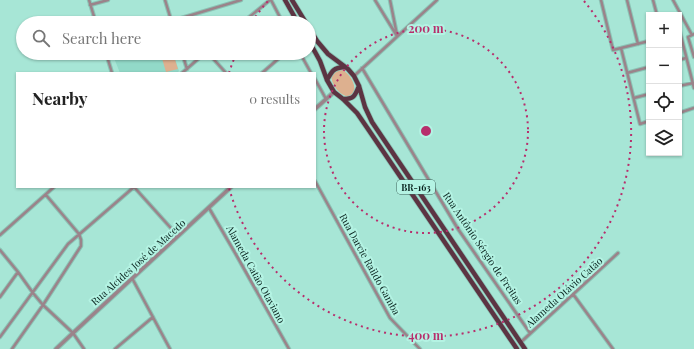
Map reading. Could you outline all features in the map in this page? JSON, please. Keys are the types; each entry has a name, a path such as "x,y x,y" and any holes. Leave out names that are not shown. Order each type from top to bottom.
{"highway":[{"path":"285,0 294,16"},
{"path":"292,0 302,16"},
{"name":"BR-163","path":"316,39 328,54 348,69 354,76 372,122 525,349"},
{"name":"BR-163","path":"316,53 327,80 334,92 357,113 515,348"},
{"path":"327,80 332,70 338,67 344,67"},
{"path":"342,99 349,99 353,97 359,86"}],"street":[{"path":"89,0 94,16"},
{"path":"90,5 108,0"},
{"path":"165,0 170,16"},
{"path":"191,16 241,0"},
{"path":"251,16 270,0 279,16"},
{"path":"375,0 397,36"},
{"path":"390,0 397,36"},
{"path":"354,76 437,0"},
{"path":"601,0 613,50 646,42"},
{"path":"627,0 638,44"},
{"path":"653,0 656,12"},
{"path":"673,0 693,34 688,37 694,55"},
{"path":"682,41 694,88"},
{"path":"621,48 640,124 646,122"},
{"path":"682,59 686,58"},
{"path":"108,60 112,72"},
{"path":"184,60 187,69"},
{"path":"183,72 197,60"},
{"path":"214,60 225,72"},
{"path":"263,72 277,60"},
{"path":"304,60 310,72"},
{"name":"Rua Antônio Sérgio de Freitas","path":"362,68 458,229 530,333"},
{"path":"627,73 646,68"},
{"path":"316,82 326,99"},
{"path":"682,85 692,83"},
{"path":"316,108 334,92"},
{"path":"634,98 646,95"},
{"path":"682,112 694,108"},
{"name":"Rua Darcie Raildo Gamba","path":"316,183 390,318 420,349"},
{"path":"0,235 53,188"},
{"path":"0,337 68,244 133,188"},
{"path":"135,188 178,236"},
{"name":"Rua Alcídes José de Macedo","path":"56,349 229,188"},
{"path":"12,349 43,305 81,246 79,234 46,195"},
{"name":"Alameda Catão Otaviano","path":"209,208 289,349"},
{"path":"0,250 43,305 73,333 84,349"},
{"name":"Alameda Otávio Catão","path":"520,342 618,253"},
{"path":"0,297 18,272"},
{"path":"132,278 170,349"},
{"path":"573,294 613,349"},
{"path":"114,349 153,317"}],"shaded area":[{"path":"115,60 175,60 179,71 178,72 120,72"},
{"path":"162,60 175,60 178,69 166,72"},
{"path":"341,69 352,79 354,86 353,93 348,96 343,95 338,91 332,81 333,72"}]}
